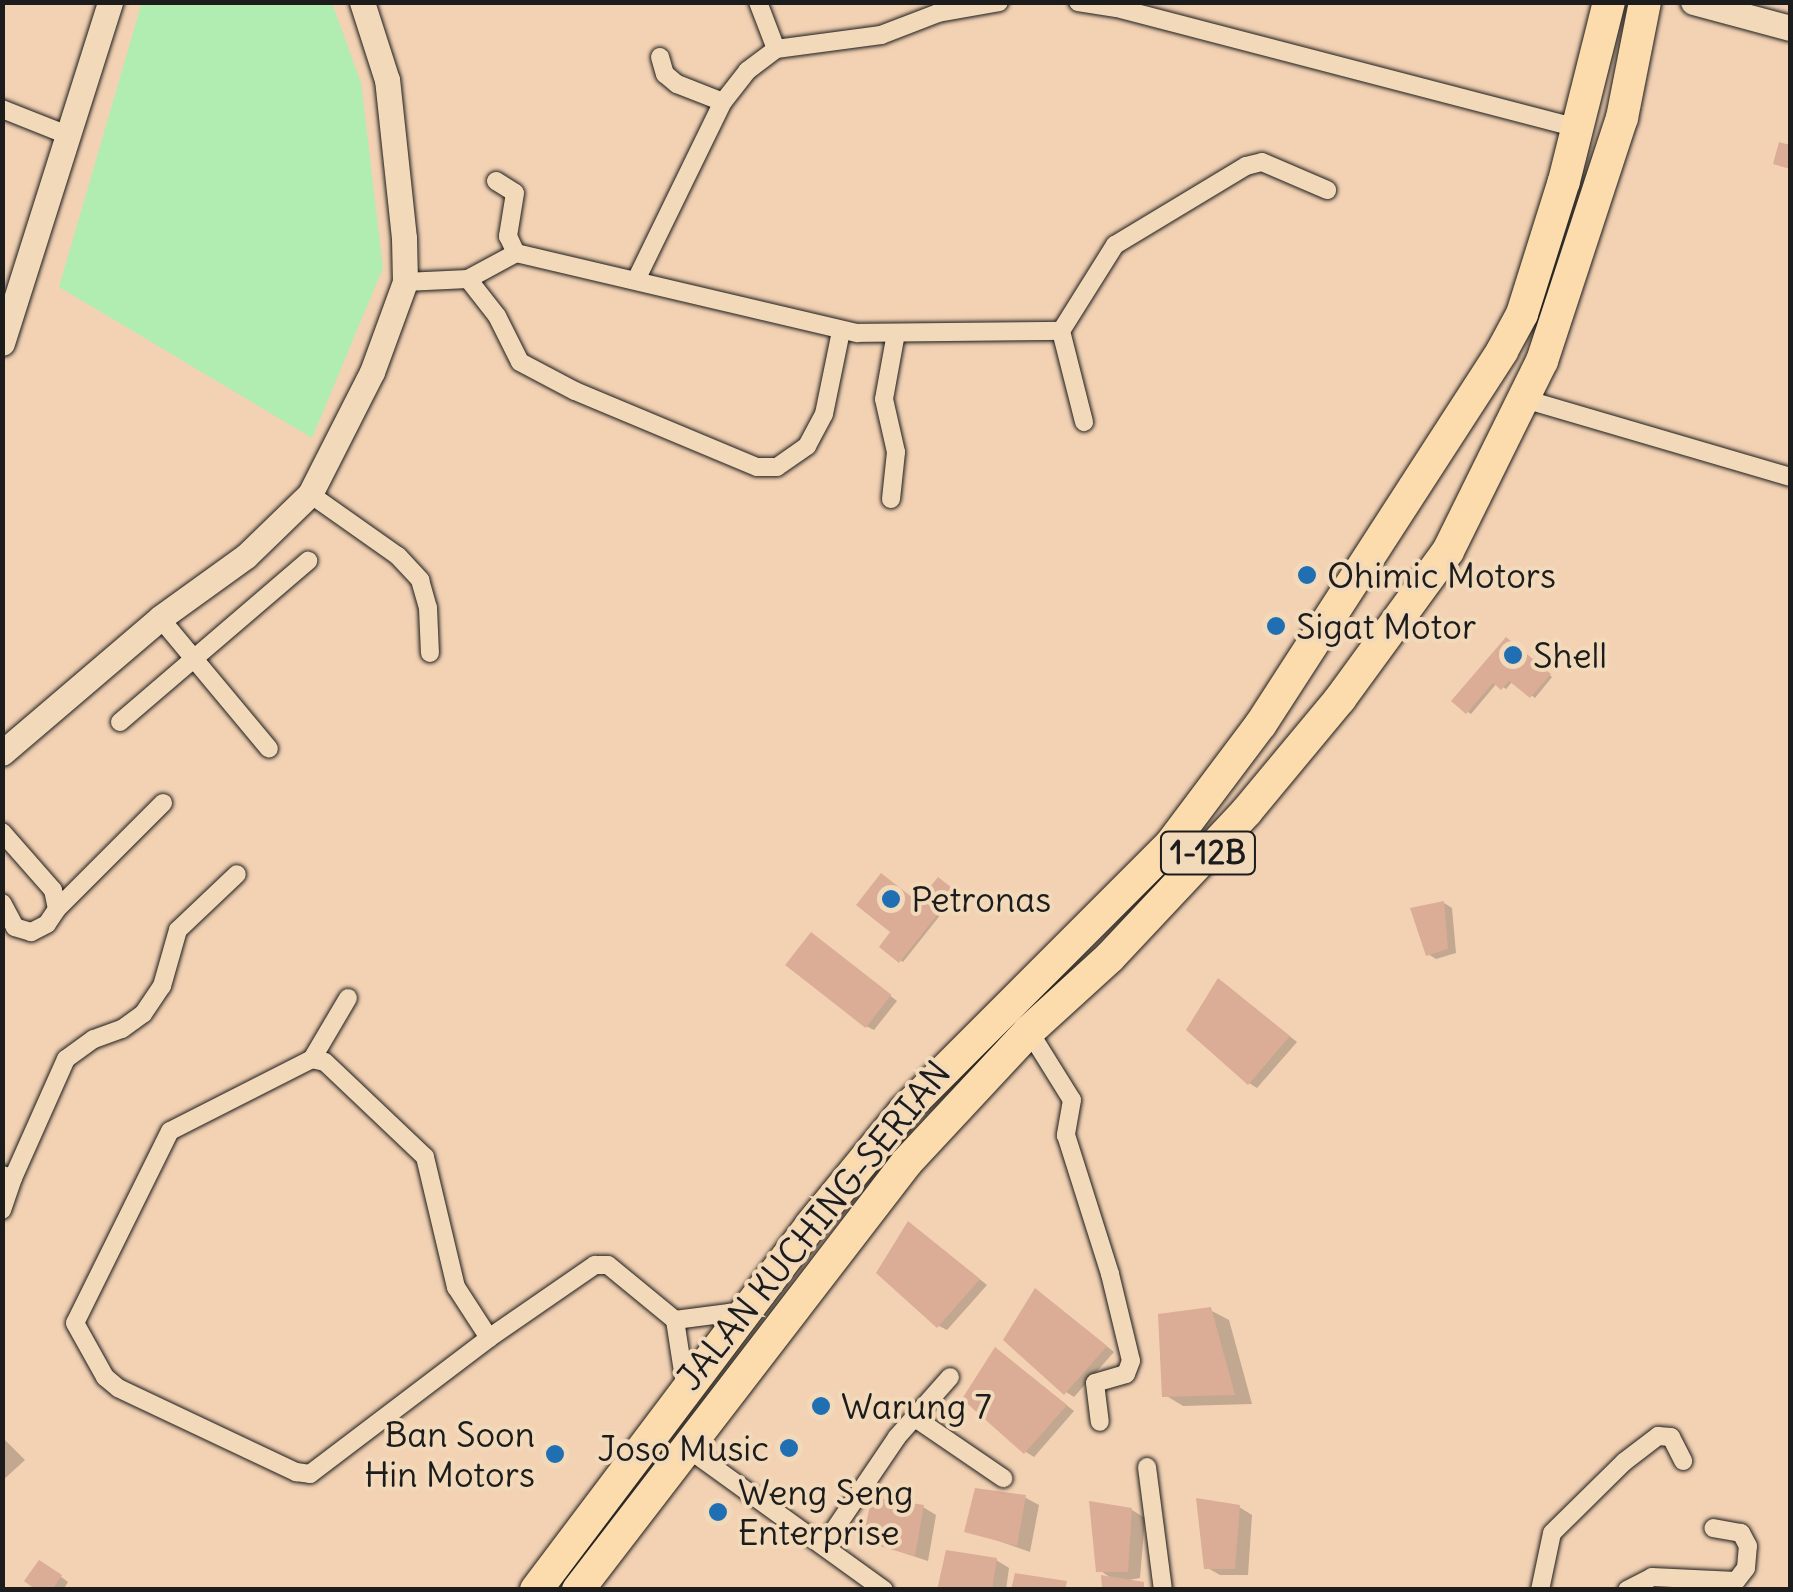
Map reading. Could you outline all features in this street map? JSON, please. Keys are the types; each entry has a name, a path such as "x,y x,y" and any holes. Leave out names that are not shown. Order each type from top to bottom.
{"highway":[{"name":"JALAN KUCHING-SERIAN","path":"536,1590 746,1310 904,1110 1170,845 1261,724 1502,352 1532,284 1578,128 1609,2"},
{"name":"JALAN KUCHING-SERIAN","path":"578,1590 869,1208 953,1109 1247,812 1340,699 1448,552 1524,399 1594,212 1622,118 1645,2"}],"street":[{"path":"2,343 65,134 110,2"},
{"path":"2,753 160,618 246,556 310,494 372,372 405,282 387,80 362,2"},
{"path":"758,2 776,49"},
{"path":"636,280 723,102 747,70 776,49 881,35 938,14 999,2"},
{"path":"1078,2 1117,8 1578,128"},
{"path":"1693,2 1790,28"},
{"path":"660,57 665,74 677,84 723,102"},
{"path":"2,109 65,134"},
{"path":"1084,422 1061,331 1115,245 1246,166 1262,162 1327,190"},
{"path":"496,181 516,194 508,236 516,253"},
{"path":"405,282 468,279 516,253 841,331 1061,331"},
{"path":"468,279 498,316 520,362 575,391 757,467 777,467 807,446 824,414 841,331"},
{"path":"891,499 896,452 884,399 896,333"},
{"path":"1524,399 1790,477"},
{"path":"310,494 398,556 420,580 428,608 430,652"},
{"path":"120,722 308,561"},
{"path":"160,618 269,749"},
{"path":"2,903 9,923 31,932 40,929 164,803"},
{"path":"2,832 53,890 57,909"},
{"path":"2,1210 8,1177 66,1059 94,1038 122,1029 143,1014 162,986 178,930 237,874"},
{"path":"348,998 312,1059 170,1131 76,1323 104,1376 118,1388 296,1472 310,1474 490,1338 594,1266 608,1265 675,1320 686,1392"},
{"path":"1029,1031 1072,1100 1066,1134 1110,1274 1131,1362 1126,1374 1095,1383 1100,1422"},
{"path":"312,1059 325,1062 425,1157 456,1287 490,1338"},
{"path":"675,1320 712,1318 746,1310"},
{"path":"824,1544 914,1418 950,1377"},
{"path":"914,1418 1004,1478"},
{"path":"1540,1590 1552,1533 1624,1462 1658,1436 1671,1437 1683,1461"},
{"path":"687,1448 884,1590"},
{"path":"1147,1466 1163,1590"},
{"path":"1627,1590 1652,1577 1736,1581 1746,1568 1748,1546 1741,1533 1712,1528"}],"green space":[{"path":"142,2 332,3 361,83 383,268 312,438 59,287"}],"building":[{"path":"1779,142 1790,145 1790,169 1773,164"},
{"path":"1506,637 1551,674 1530,698 1509,681 1501,690 1493,683 1466,714 1451,701"},
{"path":"881,873 918,902 938,877 956,891 899,963 879,947 890,932 856,905"},
{"path":"1444,901 1448,949 1426,956 1410,908"},
{"path":"811,932 891,995 866,1028 785,965"},
{"path":"1218,978 1290,1036 1248,1085 1186,1030"},
{"path":"908,1221 980,1279 937,1328 876,1273"},
{"path":"1035,1288 1107,1346 1064,1395 1003,1340"},
{"path":"1211,1307 1235,1395 1162,1397 1158,1314"},
{"path":"995,1347 1067,1405 1024,1454 962,1399"},
{"path":"975,1488 1026,1495 1017,1546 964,1532"},
{"path":"872,1497 924,1505 915,1556 862,1541"},
{"path":"1196,1498 1240,1505 1235,1569 1204,1569"},
{"path":"1089,1501 1132,1508 1128,1572 1096,1572"},
{"path":"946,1550 997,1558 992,1590 937,1590"},
{"path":"39,1560 62,1575 52,1590 36,1590 24,1581"},
{"path":"1015,1573 1067,1581 1065,1590 1011,1590"},
{"path":"1101,1575 1144,1582 1144,1590 1102,1590"}],"place":[{"name":"Ohimic Motors","path":"1307,575"},
{"name":"Sigat Motor","path":"1276,626"},
{"name":"Shell","path":"1513,655"},
{"name":"Petronas","path":"891,899"},
{"name":"Warung 7","path":"821,1406"},
{"name":"Joso Music","path":"789,1448"},
{"name":"Ban Soon Hin Motors","path":"555,1454"},
{"name":"Weng Seng Enterprise","path":"718,1512"}]}
